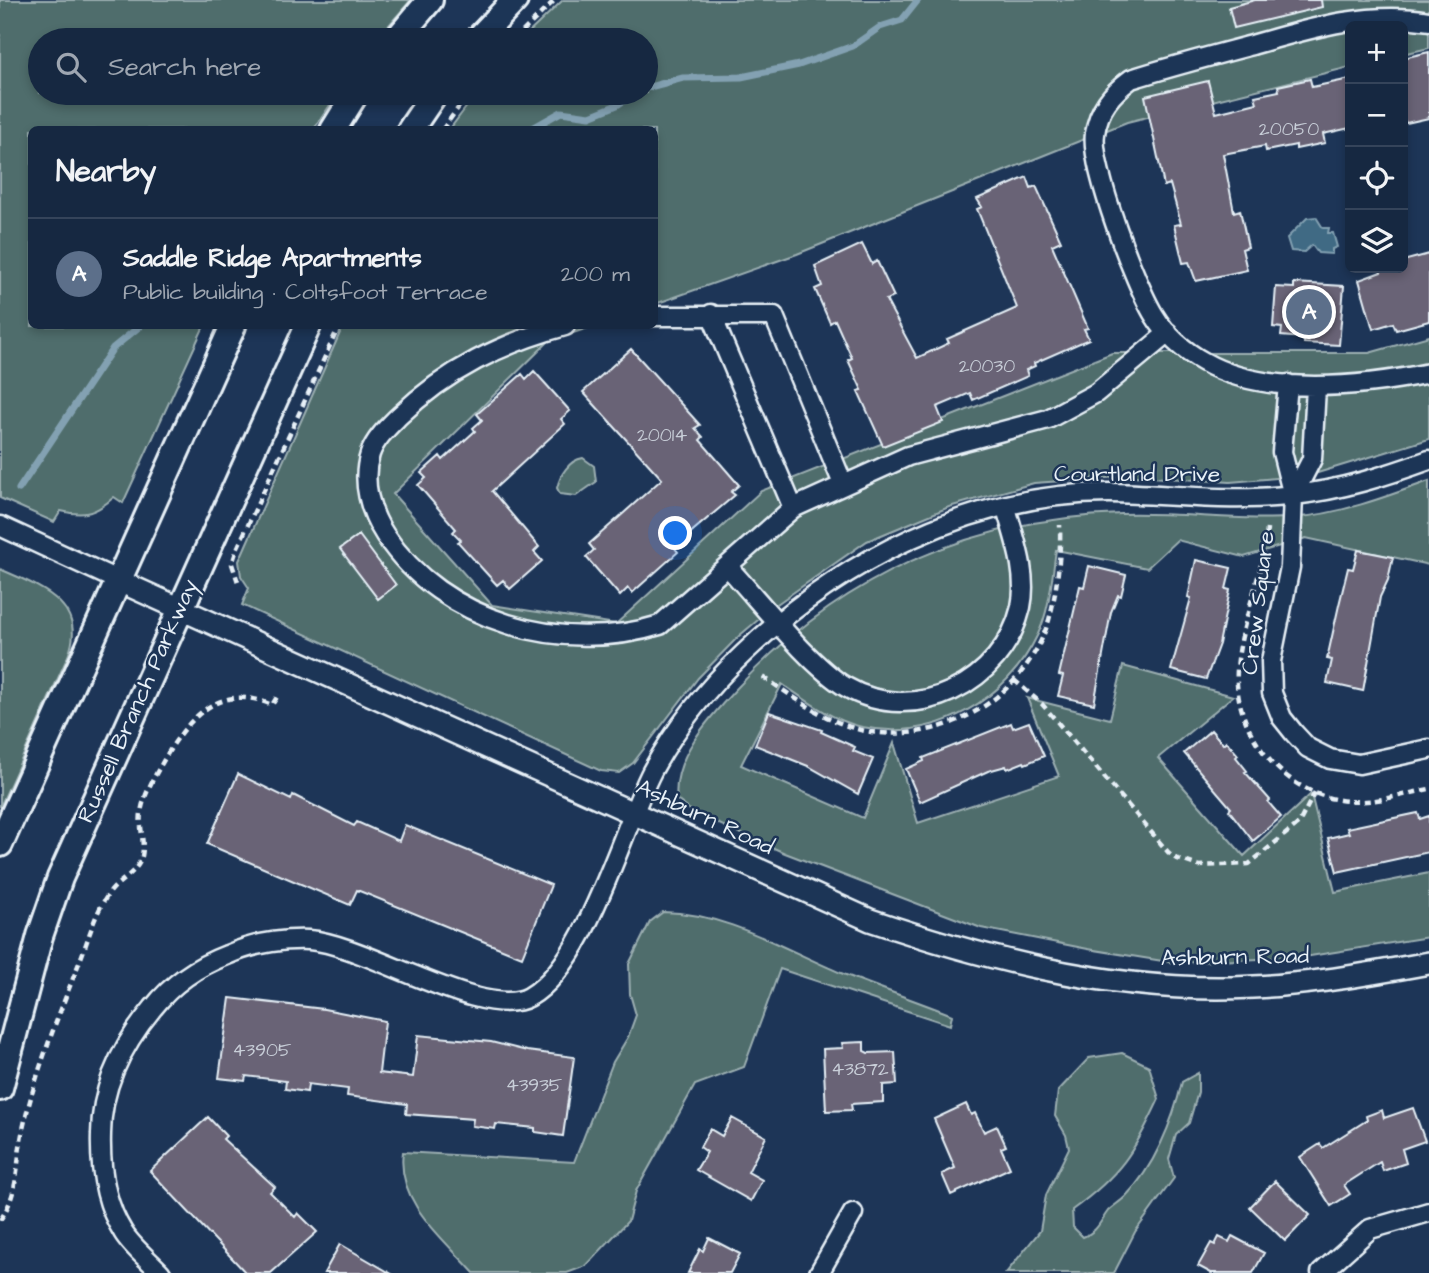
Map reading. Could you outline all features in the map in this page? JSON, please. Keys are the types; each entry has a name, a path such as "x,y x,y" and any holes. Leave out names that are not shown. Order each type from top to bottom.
{"main road":[{"path":"406,28 430,0"},
{"path":"488,28 515,0"},
{"path":"335,126 349,105"},
{"path":"413,126 427,105"},
{"path":"0,844 232,329"},
{"name":"Russell Branch Parkway","path":"0,1088 40,936 60,878 307,329"}],"street":[{"path":"1429,21 1407,17 1371,18 1326,24 1132,79 1116,90 1103,107 1095,134 1097,168 1150,306 1168,333 1193,355 1221,370 1252,379 1316,387 1429,373"},
{"path":"711,314 793,508"},
{"path":"658,316 774,316 843,484"},
{"path":"554,329 525,337 452,373 421,395 383,432 370,454 368,499 377,522 391,544 429,582 468,609 514,626 599,636 633,634 660,625 683,608 793,508 908,456 1048,419 1096,393 1168,333"},
{"path":"1288,384 1282,452 1293,496"},
{"path":"1293,496 1312,459 1316,387"},
{"name":"Courtland Drive","path":"161,1273 123,1233 100,1175 101,1119 113,1068 133,1032 168,989 210,961 251,945 309,940 349,948 492,1003 525,999 556,976 581,932 653,770 683,723 741,655 837,578 896,545 979,513 1041,499 1108,494 1195,498 1293,496 1384,477 1429,460"},
{"name":"Crew Square","path":"1293,496 1290,568 1271,661 1272,693 1282,718 1308,748 1330,759 1359,764 1429,749"},
{"path":"727,566 826,671 846,687 873,699 899,703 928,701 955,691 976,678 999,652 1021,607 1023,586 1020,559 1006,508"},
{"name":"Ashburn Road","path":"0,526 870,920 957,949 1071,975 1170,986 1232,988 1341,980 1429,963"},
{"path":"1321,1273 1370,1228 1429,1212"},
{"path":"819,1273 853,1213"}],"path":[{"path":"526,28 555,0"},
{"path":"445,126 460,105"},
{"path":"238,582 232,564 237,549 338,329"},
{"path":"1014,680 1042,704 1167,852 1188,864 1249,864 1300,824 1315,792"},
{"path":"0,1220 16,1188 23,1129 38,1073 84,950 111,891 131,874 142,857 141,813 151,783 172,745 203,712 235,697 253,697 272,705 277,697"}],"green space":[{"path":"0,0 411,0 386,28 28,28 28,105 330,105 316,126 28,126 28,329 203,329 123,503 114,497 90,512 77,514 61,511 54,522 0,498"},
{"path":"563,0 1429,0 1429,48 1408,53 1408,21 1345,21 1345,68 1127,122 797,254 658,303 658,126 452,126 468,105 658,105 658,28 534,28"},
{"path":"342,329 585,329 549,341 393,494 492,605 616,624 761,491 1112,353 1369,353 1429,336 1429,439 1311,475 1230,482 1134,476 1034,483 949,507 867,541 777,604 739,636 698,678 633,763 619,773 601,771 242,605 249,588 241,576 239,561"},
{"path":"583,458 594,466 596,482 576,496 560,494 557,488 563,473 573,462"},
{"path":"1429,481 1429,565 1306,538 1244,557 1177,540 1147,568 1056,550 1048,604 1038,634 1025,658 988,696 966,711 942,722 890,730 862,727 840,720 782,684 741,765 863,818 894,743 918,823 1059,776 1027,698 1110,719 1123,666 1233,696 1158,758 1244,856 1311,794 1335,892 1429,873 1429,937 1304,957 1175,963 1088,949 981,928 785,853 694,813 677,800 680,769 686,754 715,712 737,688 777,649 819,615 864,585 912,561 961,542 1013,527 1066,518 1143,514 1291,518 1344,509"},
{"path":"0,569 30,582 56,599 72,622 73,638 68,656 0,807"},
{"path":"663,912 687,914 732,925 841,973 952,1015 950,1025 780,969 744,1067 695,1085 636,1191 628,1221 586,1266 567,1273 474,1273 436,1233 414,1203 403,1170 403,1152 574,1162 613,1062 628,1037 636,1015 630,994 629,964 650,922"},
{"path":"1122,1053 1149,1066 1159,1099 1142,1134 1124,1162 1072,1210 1073,1227 1083,1237 1092,1232 1108,1211 1135,1185 1161,1143 1182,1082 1198,1073 1198,1092 1189,1123 1176,1135 1169,1159 1174,1178 1135,1232 1114,1273 1006,1273 1040,1231 1046,1195 1069,1148 1066,1135 1055,1116 1058,1091 1089,1058"}],"water":[{"path":"1316,217 1323,228 1329,228 1328,233 1333,233 1337,247 1332,249 1332,254 1318,253 1312,245 1304,252 1291,251 1287,238 1307,218"}],"building":[{"path":"1255,0 1321,0 1322,7 1234,28 1229,7"},
{"path":"1429,52 1429,118 1408,123 1408,84 1408,57"},
{"path":"1310,79 1312,87 1345,80 1345,129 1323,134 1325,143 1296,149 1296,145 1266,151 1265,146 1223,154 1234,212 1240,210 1248,247 1242,249 1247,270 1196,281 1189,262 1183,263 1174,225 1181,224 1170,184 1164,186 1145,96 1208,81 1216,113 1257,103 1255,96 1279,91 1278,86"},
{"path":"1027,177 1031,188 1036,186 1061,241 1052,245 1088,328 1084,329 1089,339 1034,363 1035,366 1026,370 1028,376 973,400 970,393 937,407 943,422 883,446 858,391 862,390 848,360 852,358 835,320 830,323 815,289 822,286 815,266 862,244 872,264 877,261 894,297 886,300 917,358 949,343 947,339 1017,308 977,209 982,207 977,199"},
{"path":"1429,254 1429,321 1396,330 1393,323 1373,329 1359,280 1378,273 1408,273 1408,260"},
{"path":"1294,283 1344,286 1339,345 1304,343 1304,338 1281,336 1282,328 1273,327 1276,287 1294,288"},
{"path":"631,349 700,425 695,428 703,437 700,440 739,485 731,492 735,495 674,547 678,552 632,593 628,588 620,596 586,557 594,550 589,544 662,479 583,392"},
{"path":"534,371 570,411 561,419 565,424 492,491 539,547 534,552 542,561 510,589 503,580 497,585 458,542 461,540 453,532 456,529 418,485 426,478 421,473 440,456 443,460 475,431 473,428 482,420 477,414 522,374 526,379"},
{"path":"359,535 396,585 378,599 340,549"},
{"path":"1358,550 1393,557 1388,580 1380,597 1363,691 1327,683 1332,660 1327,659 1339,605 1348,568 1353,569"},
{"path":"1196,560 1231,568 1226,589 1230,590 1219,644 1206,679 1171,670 1191,598 1188,597"},
{"path":"1089,566 1126,575 1121,596 1118,595 1111,612 1094,704 1058,696 1063,676 1059,675 1080,586 1084,587"},
{"path":"769,712 822,730 821,732 855,747 853,751 873,759 858,794 808,766 755,745"},
{"path":"1029,722 1044,756 1007,769 1006,766 988,771 920,802 906,769 924,761 923,758 1011,723 1013,728"},
{"path":"1211,730 1223,744 1226,741 1238,755 1236,757 1247,771 1245,772 1281,817 1253,841 1229,810 1231,808 1184,753"},
{"path":"238,774 291,800 293,795 354,826 357,822 399,841 405,825 551,885 522,957 357,890 350,905 207,844"},
{"path":"1418,813 1420,819 1429,816 1429,852 1337,872 1328,838 1349,833 1347,828"},
{"path":"230,998 324,1009 385,1021 379,1073 413,1077 418,1035 491,1042 527,1051 574,1057 563,1136 535,1132 535,1128 496,1124 495,1129 472,1126 473,1119 406,1114 407,1104 347,1096 348,1089 308,1084 307,1092 285,1089 286,1081 246,1076 245,1081 219,1078"},
{"path":"864,1042 864,1051 868,1053 895,1052 897,1084 883,1085 883,1102 851,1104 852,1110 826,1111 823,1049 843,1048 842,1043"},
{"path":"966,1104 971,1115 975,1113 984,1132 997,1126 1006,1146 1001,1148 1010,1168 951,1195 942,1174 955,1168 934,1119"},
{"path":"1413,1108 1425,1141 1402,1149 1406,1163 1383,1171 1380,1162 1344,1185 1350,1194 1331,1206 1300,1157 1320,1144 1323,1148 1367,1120 1366,1116 1382,1110 1384,1118"},
{"path":"208,1117 226,1136 223,1139 275,1187 270,1192 295,1217 298,1213 317,1232 271,1273 246,1273 150,1171"},
{"path":"732,1118 766,1137 748,1172 762,1180 751,1201 696,1170 707,1152 700,1147 710,1129 722,1136"},
{"path":"1275,1181 1310,1215 1285,1241 1250,1207"},
{"path":"1232,1236 1264,1253 1253,1273 1211,1273 1198,1266 1211,1243 1215,1245 1219,1237 1229,1242"},
{"path":"709,1238 740,1254 730,1273 688,1273 700,1249 703,1251"},
{"path":"340,1244 390,1273 324,1273"}],"waterway":[{"path":"658,85 683,78 741,77 799,65 853,46 880,27 902,20 918,0"},
{"path":"536,126 561,112 590,116 617,105"},
{"path":"19,489 113,348 136,329"}],"place":[{"name":"Saddle Ridge Apartments","path":"1309,312"}]}
